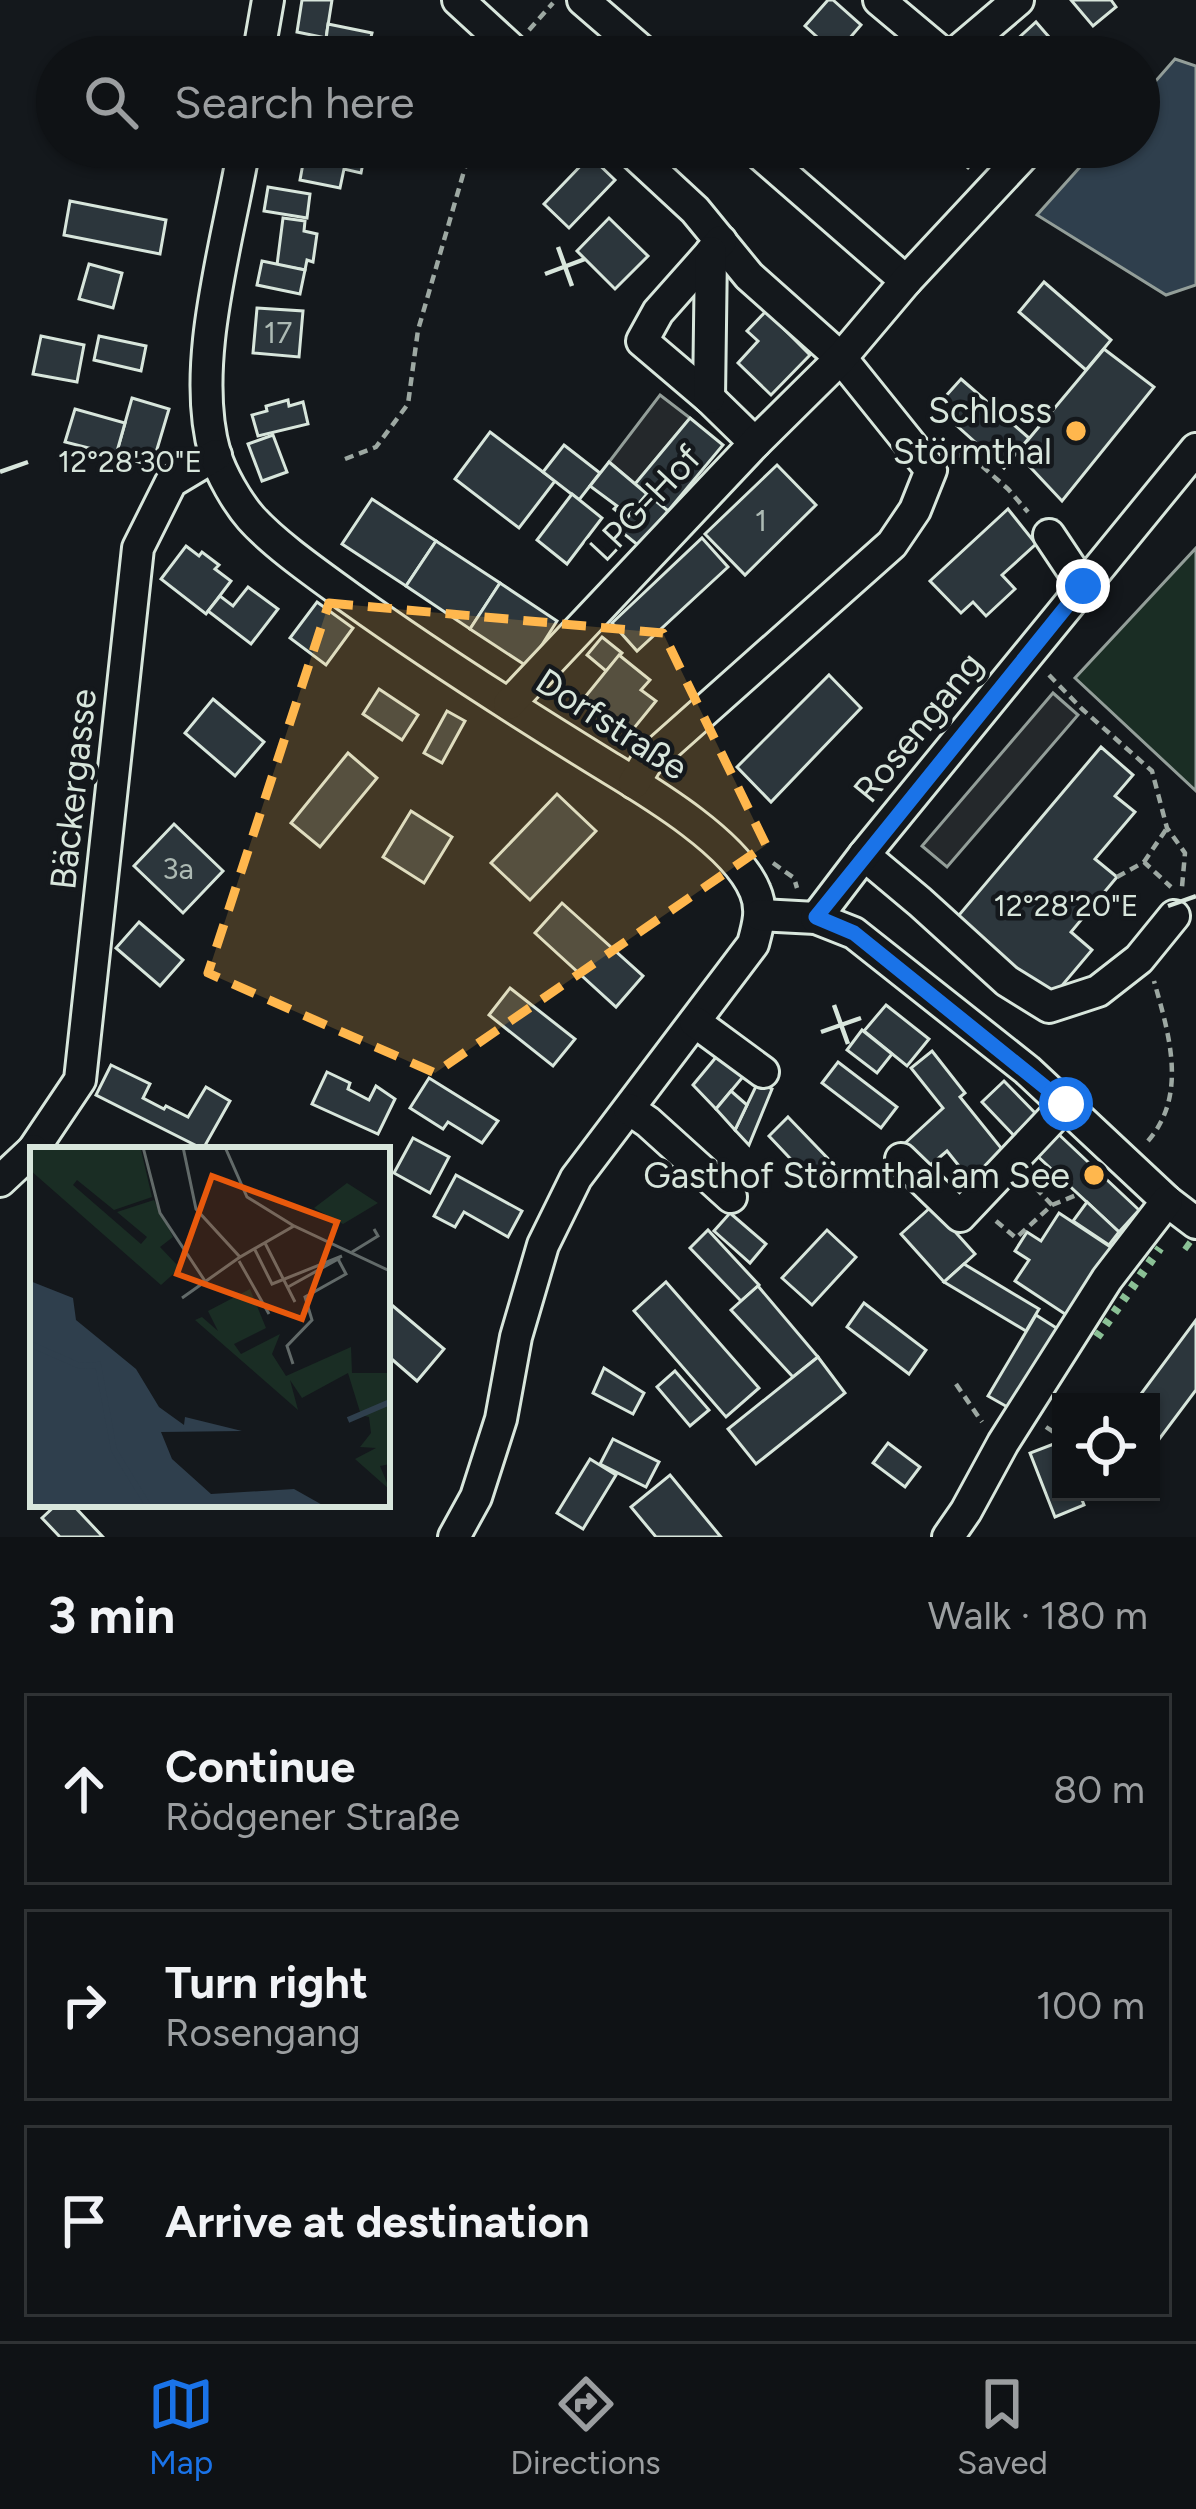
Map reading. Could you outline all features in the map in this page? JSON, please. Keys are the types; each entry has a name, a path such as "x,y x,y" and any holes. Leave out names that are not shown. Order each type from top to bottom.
{"street":[{"path":"262,36 268,0"},
{"path":"458,0 497,36"},
{"path":"583,0 625,36"},
{"path":"879,0 923,36"},
{"path":"974,36 1018,0"},
{"name":"Dorfstraße","path":"240,168 209,330 206,394 216,455 249,517 316,573 408,639 670,807 728,854 755,890 760,915"},
{"path":"634,783 646,763 892,544 915,510 931,470 841,358 716,247 695,210 650,168"},
{"path":"776,168 906,280"},
{"name":"LPG-Hof","path":"509,704 841,358 906,280 1011,168"},
{"path":"716,247 658,312 641,341 755,443"},
{"path":"710,398 716,247"},
{"name":"Rosengang","path":"816,917 1196,449"},
{"name":"Bäckergasse","path":"35,1147 80,1080 138,548 171,482 216,455"},
{"path":"1048,535 1083,586"},
{"path":"864,856 1007,981 1049,1007 1098,991 1139,959 1174,916"},
{"path":"454,1537 476,1497 501,1419 516,1337 543,1245 576,1178 753,944 760,915 816,917 854,933 1066,1104 1196,1223"},
{"path":"695,1022 763,1072"},
{"path":"901,1159 960,1216 1066,1104"},
{"path":"629,1108 731,1197"},
{"name":"Bäckergasse","path":"0,1180 30,1153"},
{"path":"948,1537 1107,1279 1167,1201"}],"path":[{"path":"529,36 556,0"},
{"path":"345,459 376,447 408,404 418,330 465,168"},
{"path":"931,470 966,452 1008,489 1048,535"},
{"path":"1032,649 1055,683 1152,771 1168,828 1185,853 1180,895 1144,862"},
{"path":"1117,877 1144,862 1168,828"},
{"path":"1128,1164 1162,1126 1173,1083 1168,1031 1152,973 1139,959"},
{"path":"1010,1162 1052,1205"},
{"path":"992,1218 1016,1238 1052,1205 1079,1194"},
{"path":"956,1384 1003,1443"}],"highlighted area":[{"path":"329,603 663,633 766,845 435,1073 208,973"}],"green space":[{"path":"1196,548 1196,791 1075,678"}],"shaded area":[{"path":"660,395 690,418 635,484 609,462"},
{"path":"1053,693 1078,715 947,867 922,846"}],"water":[{"path":"1175,59 1196,66 1196,285 1166,295 1037,215 1079,168 1160,168 1160,76"}],"building":[{"path":"302,0 332,0 326,36 297,32"},
{"path":"828,0 861,25 852,36 816,36 805,26"},
{"path":"1071,0 1111,0 1116,7 1093,26"},
{"path":"1036,22 1048,36 1021,36"},
{"path":"328,24 372,33 371,36 326,36"},
{"path":"302,168 362,168 361,173 344,169 340,188 300,180"},
{"path":"578,168 602,168 615,180 569,228 544,204"},
{"path":"268,187 310,194 307,218 264,211"},
{"path":"70,201 166,220 160,254 64,235"},
{"path":"283,218 305,221 304,231 317,234 313,262 307,260 305,270 277,265"},
{"path":"609,218 648,256 615,289 577,251"},
{"path":"262,261 305,270 300,294 257,285"},
{"path":"89,264 122,273 113,308 79,299"},
{"path":"1044,282 1111,340 1086,370 1019,312"},
{"path":"257,308 303,311 299,357 253,353"},
{"path":"766,311 810,355 771,395 738,363 758,341 747,331"},
{"path":"41,336 84,345 77,382 33,374"},
{"path":"99,336 146,346 141,371 94,360"},
{"name":"Schloss Störmthal","path":"1104,349 1154,387 1062,501 1017,453"},
{"path":"961,379 1029,438 1004,468 936,407"},
{"path":"132,398 169,409 152,466 116,455"},
{"path":"288,400 289,406 303,402 308,424 258,436 252,415"},
{"path":"75,409 125,423 116,455 65,442"},
{"path":"690,418 723,445 668,511 635,484"},
{"path":"490,432 555,481 519,528 455,479"},
{"path":"273,435 287,472 262,481 248,444"},
{"path":"564,445 600,473 579,500 543,472"},
{"path":"609,462 647,494 626,519 590,486"},
{"path":"777,465 816,505 745,575 705,534"},
{"path":"572,494 602,518 567,564 537,540"},
{"path":"647,494 668,511 639,546 618,529"},
{"path":"372,499 436,541 406,586 342,544"},
{"path":"1008,509 1036,544 1002,575 1015,589 986,616 973,602 961,613 930,581"},
{"path":"702,538 728,567 637,651 612,623"},
{"path":"436,541 500,583 470,629 406,586"},
{"path":"186,546 219,565 215,569 231,581 206,614 161,579"},
{"path":"500,583 557,621 528,667 470,629"},
{"path":"248,587 278,609 251,644 208,611 220,596 233,606"},
{"path":"317,602 353,628 326,665 290,638"},
{"path":"602,637 622,653 606,671 587,655"},
{"path":"619,655 650,680 641,690 656,701 630,733 585,697"},
{"path":"829,675 861,708 771,802 737,767"},
{"path":"379,689 418,715 402,740 363,714"},
{"path":"213,699 264,742 235,776 185,733"},
{"path":"447,711 465,721 442,763 424,753"},
{"path":"1101,747 1133,775 1115,796 1135,812 1095,859 1117,877 1071,932 1092,950 1049,1001 954,921"},
{"path":"348,753 377,778 320,847 291,823"},
{"path":"557,794 596,831 530,900 491,863"},
{"path":"411,811 452,837 424,883 383,857"},
{"path":"174,824 223,871 183,913 134,866"},
{"path":"562,903 643,976 616,1007 535,933"},
{"path":"139,922 183,960 160,986 116,948"},
{"path":"510,988 575,1039 553,1066 489,1015"},
{"path":"886,1005 929,1039 907,1066 864,1031"},
{"path":"862,1030 892,1054 877,1073 847,1050"},
{"path":"722,1050 747,1072 716,1109 693,1085"},
{"path":"932,1051 965,1093 960,1097 1010,1159 975,1186 947,1151 927,1168 903,1145 943,1108 911,1068"},
{"path":"838,1062 897,1107 881,1128 822,1083"},
{"path":"111,1065 150,1084 143,1098 188,1117 206,1087 230,1101 204,1147 199,1147 96,1095"},
{"path":"327,1072 350,1083 348,1089 369,1100 376,1086 395,1099 378,1134 312,1104"},
{"path":"429,1078 498,1121 482,1143 448,1122 443,1129 410,1108"},
{"path":"1004,1081 1042,1120 1020,1142 982,1102"},
{"path":"758,1082 772,1089 749,1145 735,1130"},
{"path":"731,1091 747,1105 735,1130 716,1109"},
{"path":"788,1117 838,1169 818,1188 769,1136"},
{"path":"1053,1129 1139,1210 1119,1232 1032,1151"},
{"path":"413,1138 449,1157 430,1193 394,1173"},
{"path":"456,1175 522,1211 508,1237 464,1212 455,1227 434,1216"},
{"path":"1087,1202 1119,1232 1109,1245 1073,1221"},
{"path":"932,1206 975,1254 944,1282 901,1234"},
{"path":"730,1213 766,1244 750,1263 714,1231"},
{"path":"1059,1213 1112,1248 1068,1316 1015,1281 1029,1260 1015,1251 1027,1232 1041,1241"},
{"path":"708,1230 759,1285 741,1301 690,1248"},
{"path":"827,1230 856,1257 812,1305 782,1278"},
{"path":"964,1264 1039,1309 1026,1331 944,1282"},
{"path":"666,1282 759,1388 726,1417 634,1311"},
{"path":"758,1286 818,1357 793,1377 731,1310"},
{"path":"864,1303 926,1350 909,1374 847,1327"},
{"path":"390,1304 444,1349 417,1381 390,1358"},
{"path":"1036,1315 1058,1329 1011,1409 988,1396"},
{"path":"1196,1320 1196,1390 1160,1438 1160,1393 1142,1393"},
{"path":"818,1357 845,1393 756,1464 728,1429"},
{"path":"604,1368 644,1393 633,1414 593,1393"},
{"path":"675,1371 709,1410 690,1426 657,1387"},
{"path":"613,1439 659,1462 646,1487 600,1464"},
{"path":"888,1443 920,1467 905,1487 873,1463"},
{"path":"1052,1445 1052,1501 1082,1501 1084,1505 1055,1517 1030,1453"},
{"path":"590,1459 616,1475 583,1529 557,1513"},
{"path":"670,1475 721,1537 656,1537 631,1507"},
{"path":"54,1507 75,1507 103,1537 60,1537 42,1518"}],"hedge":[{"path":"1185,1244 1196,1252"},
{"path":"1097,1337 1160,1248"}],"place":[{"name":"Schloss Störmthal","path":"1076,431"},
{"name":"Gasthof Störmthal am See","path":"1094,1175"}],"route":[{"path":"1066,1104 854,933 816,917 1083,586"}]}
